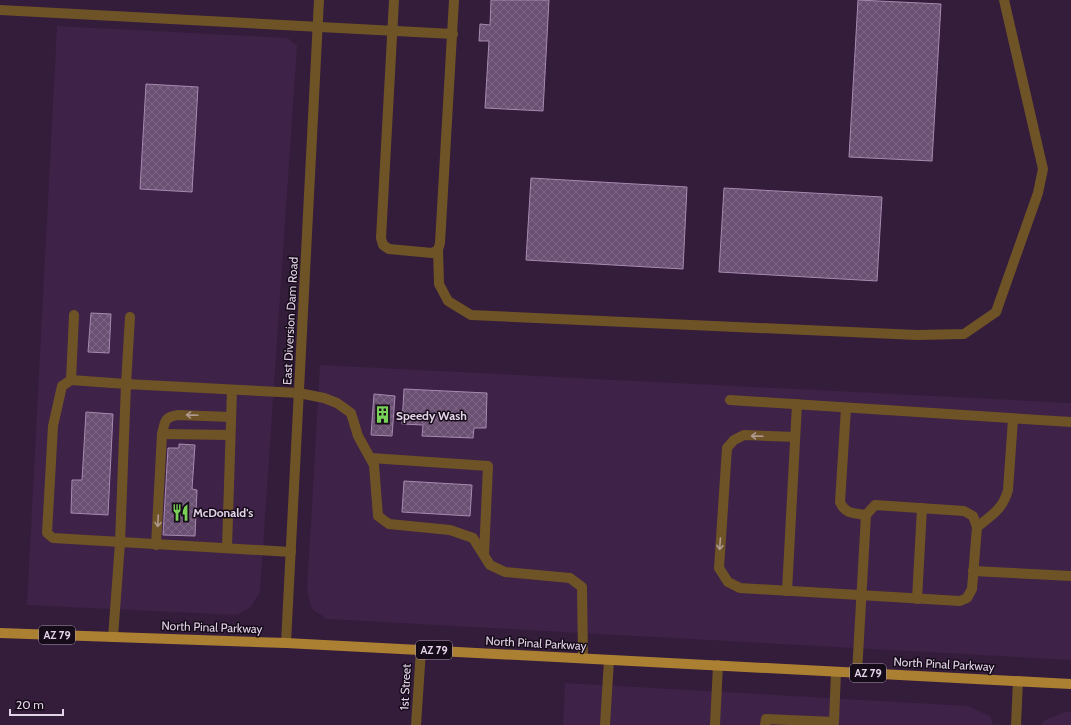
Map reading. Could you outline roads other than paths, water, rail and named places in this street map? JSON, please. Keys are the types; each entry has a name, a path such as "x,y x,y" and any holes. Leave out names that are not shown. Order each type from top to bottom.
{"main road":[{"name":"North Pinal Parkway","path":"0,633 286,643 1071,684"}],"street":[{"name":"East Diversion Dam Road","path":"286,643 319,0"},
{"path":"394,0 381,238 383,245 389,249 432,253 438,250"},
{"path":"454,0 440,243 438,250 439,284 448,301 471,315 917,335 964,334 996,312 1038,193 1043,169 1004,0"},
{"path":"0,10 452,34"},
{"path":"71,380 74,315"},
{"path":"113,637 120,543 130,317"},
{"path":"290,552 53,538 47,533 53,426 62,386 71,380 299,393 324,398 337,403 351,413 358,436 374,465 378,516 389,524 450,530 473,538 490,564 505,572 570,578 582,587 582,658"},
{"path":"226,548 232,390"},
{"path":"730,400 1071,422"},
{"path":"787,591 797,404"},
{"path":"846,408 840,502 843,508 849,512 866,515"},
{"path":"156,545 162,434 166,420 171,416 178,415 231,417"},
{"path":"977,527 997,512 1005,500 1008,490 1013,419"},
{"path":"162,434 230,435"},
{"path":"796,437 744,435 734,440 727,448 718,568 728,582 740,588 861,596 960,601 967,598 972,589 977,527 973,516 964,511 875,505 866,515 861,596 857,673"},
{"path":"370,458 488,466 484,555"},
{"path":"917,599 922,508"},
{"path":"973,571 1071,576"},
{"name":"1st Street","path":"416,725 421,650"},
{"path":"606,725 609,660"},
{"path":"715,725 718,665"},
{"path":"765,725 766,719 834,723 836,672"},
{"path":"1016,725 1018,681"}],"place":[{"name":"Speedy Wash","path":"383,415"},
{"name":"McDonald's","path":"180,512"}]}
